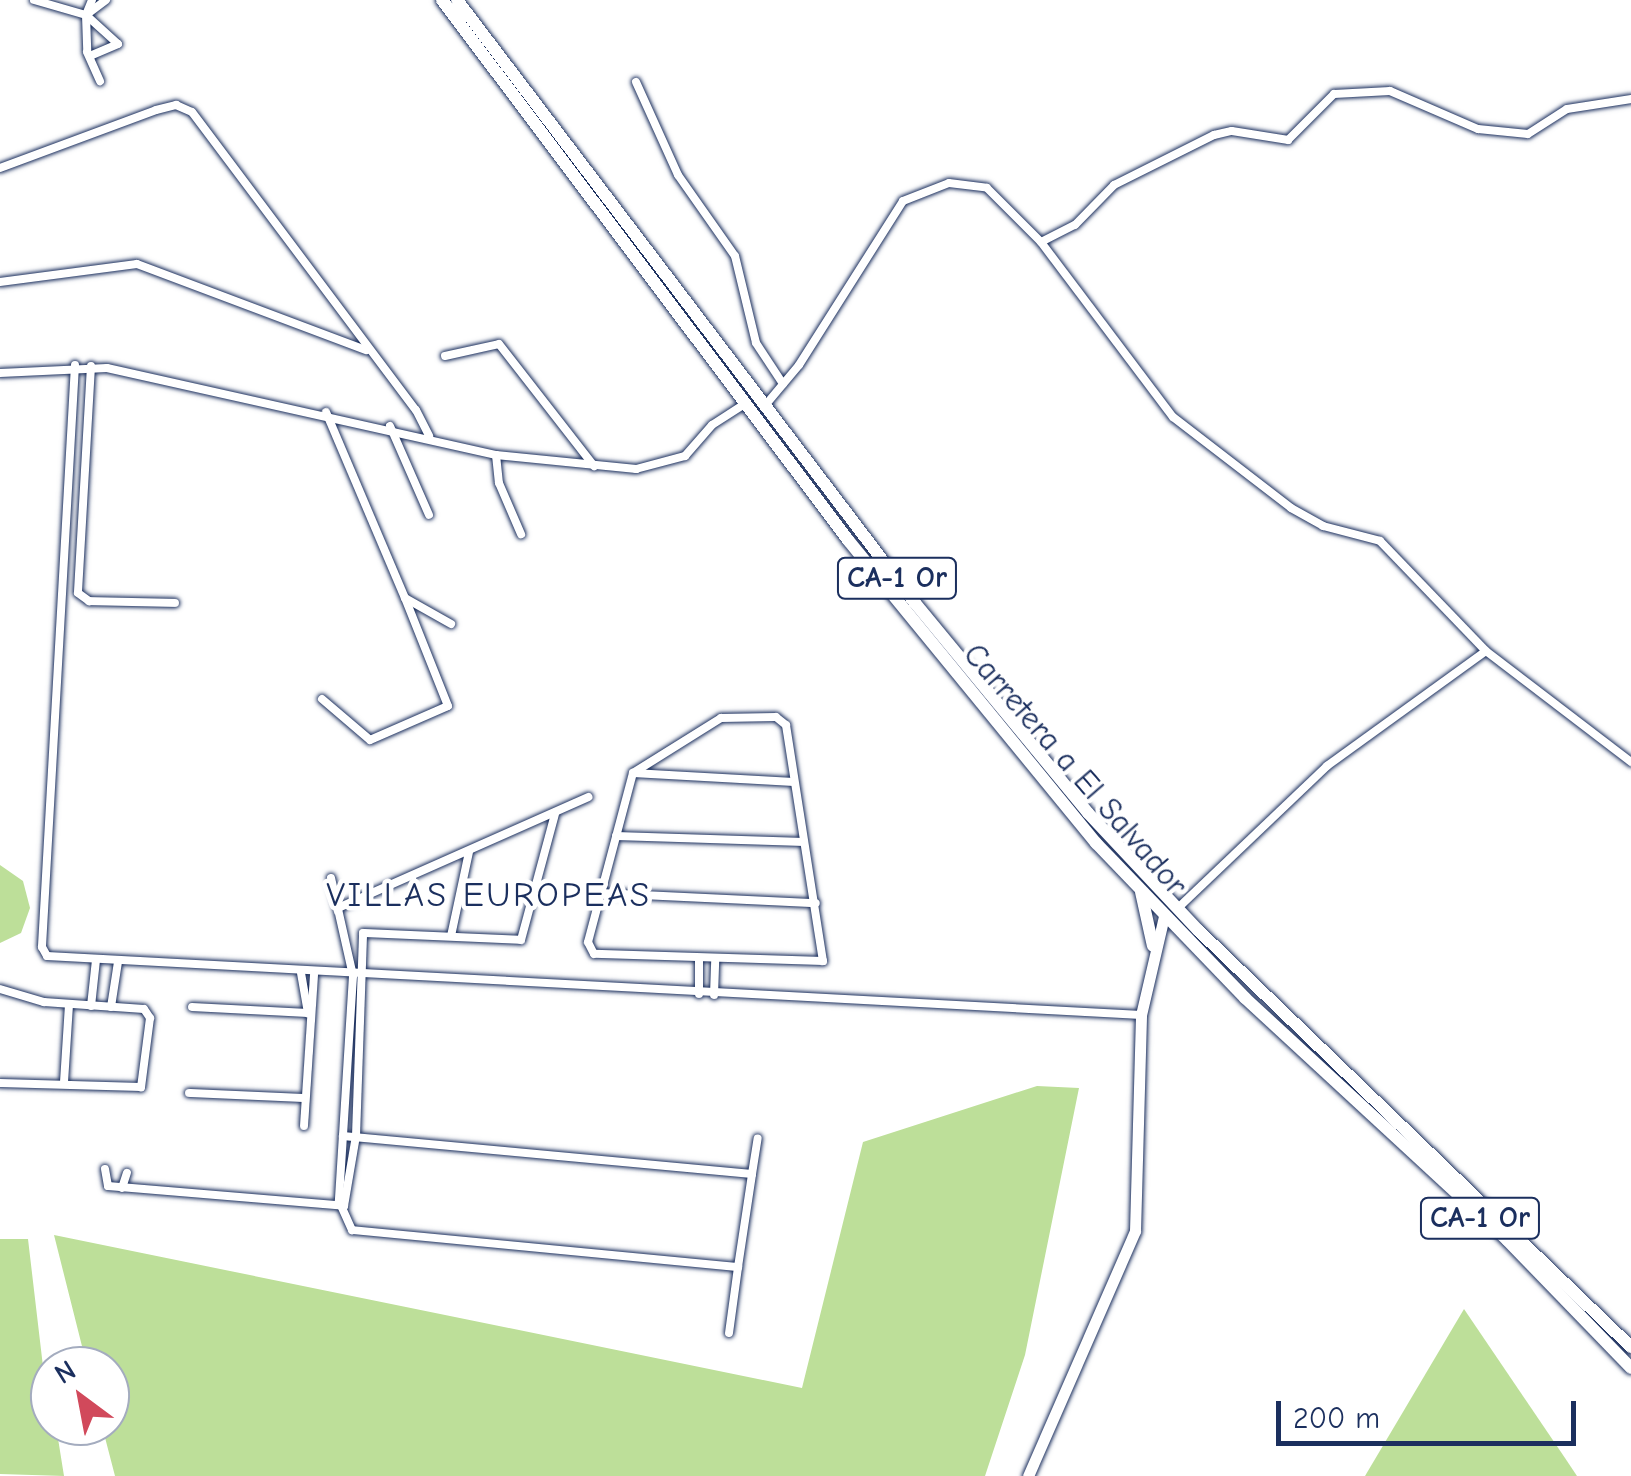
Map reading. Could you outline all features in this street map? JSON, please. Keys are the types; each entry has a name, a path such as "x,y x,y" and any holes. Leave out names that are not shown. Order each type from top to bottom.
{"highway":[{"name":"Carretera a El Salvador","path":"442,0 770,437 1004,737 1169,921 1322,1074 1507,1240 1631,1368"},
{"name":"Carretera a El Salvador","path":"457,0 768,402 973,676 1178,908 1631,1347"},
{"path":"770,437 830,506 838,495"},
{"path":"1141,892 1154,943"},
{"path":"1154,943 1169,921"},
{"path":"1322,1074 1380,1118 1389,1111"}],"main road":[{"path":"1028,1476 1135,1231 1140,1015 1154,943"}],"street":[{"path":"34,0 86,15 118,44 90,56"},
{"path":"92,0 86,15 90,56 100,80"},
{"path":"86,15 106,0"},
{"path":"636,82 678,175 735,256 756,343 783,384"},
{"path":"1040,242 1075,225 1114,186 1214,135 1232,131 1288,140 1334,94 1390,91 1429,102 1478,129 1528,134 1567,110 1631,98"},
{"path":"0,168 156,110 176,105 192,112 429,436"},
{"path":"768,402 876,235 919,190 968,182 987,188 1040,242 1173,417 1291,508 1323,526 1380,541 1486,651 1631,762"},
{"path":"0,282 137,264 370,351"},
{"path":"444,356 499,344 594,467"},
{"path":"0,373 75,364 91,366 390,426 496,455 594,467 666,466 746,403"},
{"path":"75,364 42,947 52,958 1140,1015"},
{"path":"91,366 78,593 89,600 175,603"},
{"path":"322,698 370,740 448,706 326,412"},
{"path":"390,426 429,515"},
{"path":"496,455 499,483 521,534"},
{"path":"405,598 451,624"},
{"path":"1178,908 1327,766 1486,651"},
{"path":"776,717 786,725 823,962 594,954 588,942 633,773 720,718 776,717"},
{"path":"633,773 794,782"},
{"path":"338,908 589,797"},
{"path":"344,1206 356,1136 362,944 366,930 523,938 556,814"},
{"path":"616,836 804,842"},
{"path":"451,936 469,852"},
{"path":"331,878 353,976 343,1136 344,1206 349,1227 360,1234 738,1267"},
{"path":"600,893 816,903"},
{"path":"348,946 362,944"},
{"path":"699,958 699,994"},
{"path":"714,995 715,959"},
{"path":"91,1006 96,960"},
{"path":"111,1007 118,962"},
{"path":"301,973 308,1013"},
{"path":"304,1126 308,1013 314,974"},
{"path":"0,989 70,1004 148,1012 144,1085 0,1083"},
{"path":"64,1082 70,1004"},
{"path":"192,1007 308,1013"},
{"path":"346,1070 359,1070"},
{"path":"189,1093 305,1098"},
{"path":"343,1136 752,1174"},
{"path":"729,1333 758,1138"},
{"path":"105,1169 108,1186 344,1206"},
{"path":"122,1188 126,1173"}],"green space":[{"path":"0,865 23,881 30,908 21,933 0,943"},
{"path":"1037,1086 1079,1088 1025,1355 985,1476 115,1476 107,1446 130,1446 130,1346 82,1346 54,1235 802,1388 863,1142"},
{"path":"0,1239 28,1239 41,1346 30,1346 30,1446 59,1446 64,1476 0,1474"},
{"path":"1464,1309 1565,1458 1577,1476 1365,1476"}],"district":[{"name":"VILLAS EUROPEAS","path":"489,895"}]}
